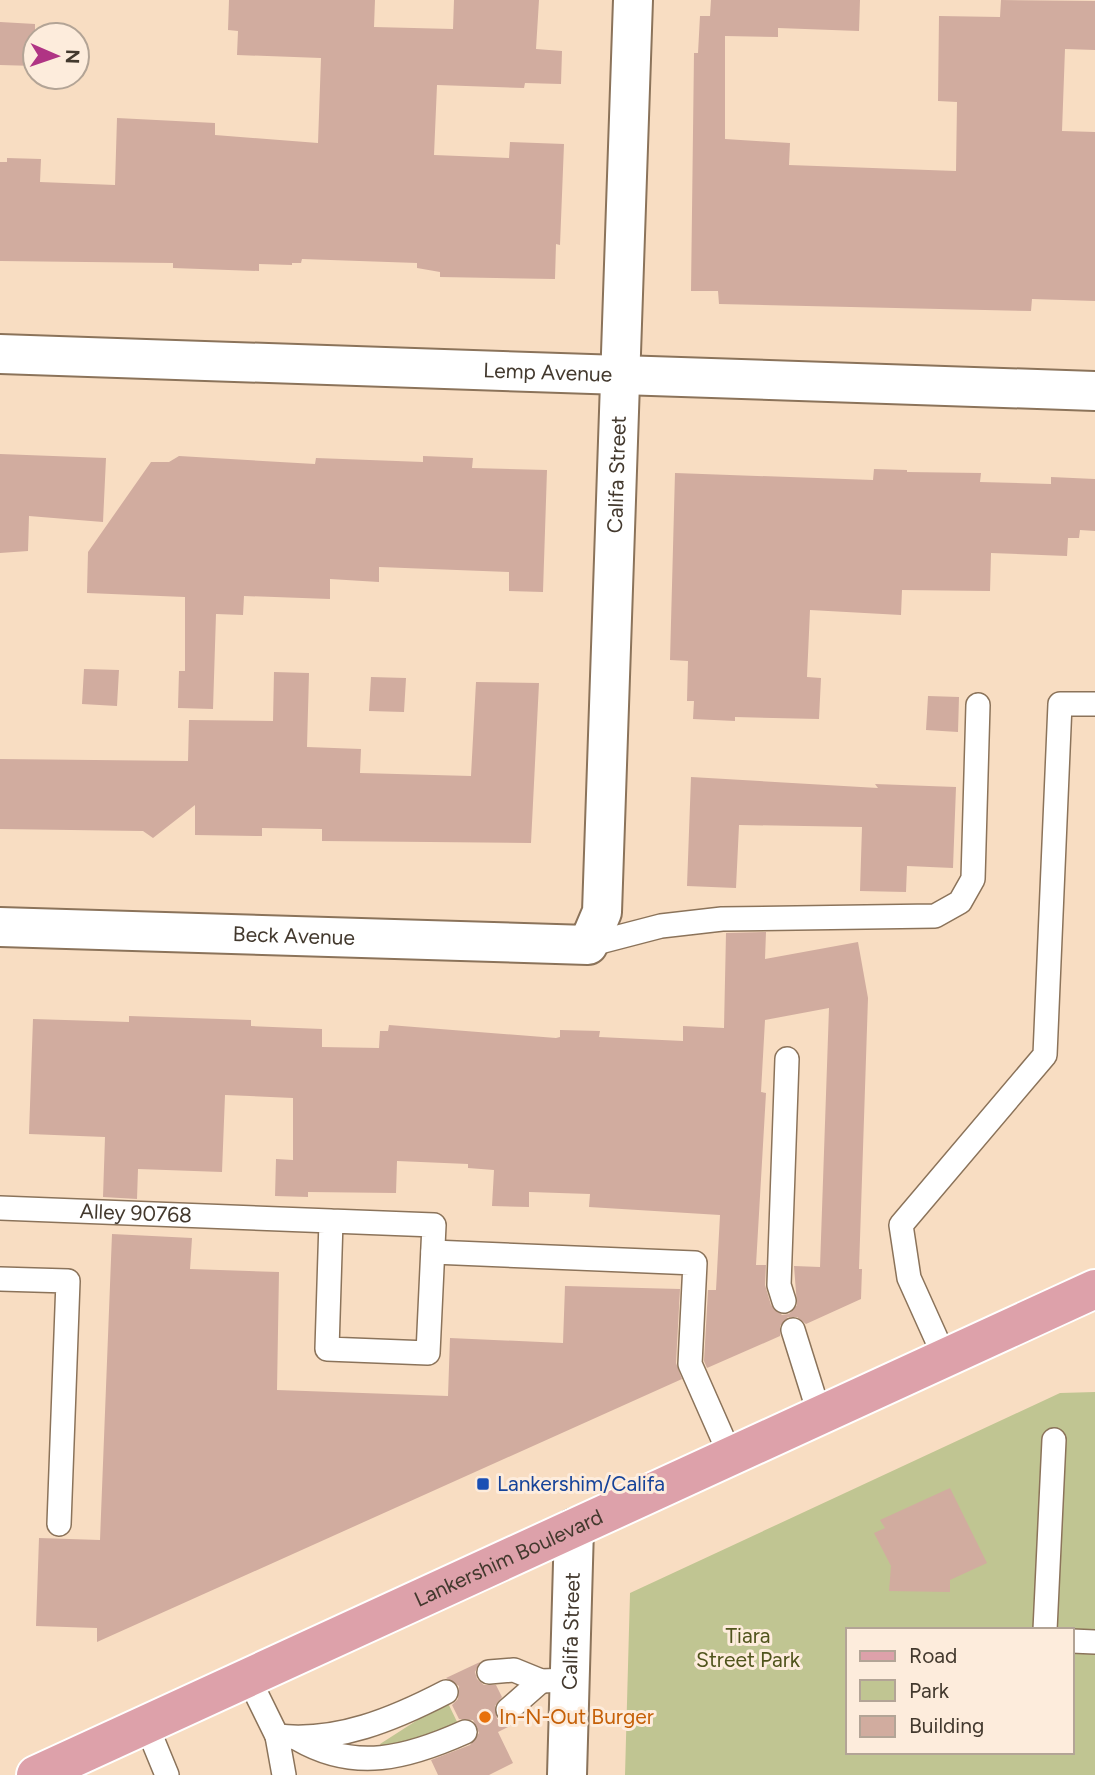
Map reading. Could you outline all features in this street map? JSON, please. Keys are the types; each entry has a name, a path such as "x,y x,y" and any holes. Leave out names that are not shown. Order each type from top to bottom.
{"main road":[{"name":"Lankershim Boulevard","path":"36,1775 1095,1289"}],"street":[{"name":"Califa Street","path":"588,945 602,912 633,0"},
{"name":"Lemp Avenue","path":"0,354 1095,391"},
{"name":"Beck Avenue","path":"0,927 588,945"},
{"name":"Califa Street","path":"567,1775 556,1680 574,1528"}],"lane":[{"path":"945,1358 909,1278 901,1225 1045,1055 1060,704 1095,704"},
{"path":"588,945 661,926 722,919 934,916 960,902 973,879 978,705"},
{"path":"784,1301 779,1285 787,1059"},
{"name":"Alley 90768","path":"0,1208 434,1225 433,1252"},
{"path":"331,1221 327,1349 428,1353 433,1252 695,1263 691,1364 731,1457"},
{"path":"0,1279 68,1281 60,1524"},
{"path":"793,1330 820,1416"},
{"path":"1045,1628 1054,1440"},
{"path":"1074,1641 1095,1642"},
{"path":"489,1672 514,1670 556,1680"},
{"path":"248,1677 287,1738 321,1752 345,1758 387,1758 434,1746 465,1732"},
{"path":"508,1710 556,1680"},
{"path":"287,1738 372,1726 446,1692"},
{"path":"146,1724 167,1775"},
{"path":"284,1775 287,1738"}],"green space":[{"name":"Tiara Street Park","path":"1095,1392 1095,1775 625,1775 630,1593 1060,1393"},
{"path":"447,1701 459,1726 436,1737 381,1747 380,1744"}],"building":[{"path":"229,0 375,0 374,27 453,29 454,0 539,0 536,49 562,51 561,84 525,83 524,88 437,85 434,155 509,158 510,142 564,144 560,245 556,244 555,279 440,277 440,272 417,268 417,263 302,259 301,263 292,265 259,264 259,271 173,268 173,263 0,261 0,162 7,162 7,158 41,159 40,182 115,185 117,118 215,123 215,135 318,143 321,58 237,55 238,31 228,30"},
{"path":"711,0 860,0 859,31 778,28 778,37 725,36 725,139 790,143 789,165 956,171 957,102 938,101 939,16 1000,17 1001,0 1095,1 1095,50 1065,49 1062,131 1095,132 1095,301 1032,299 1031,311 719,304 718,291 691,291 694,53 698,53 700,16 710,16"},
{"path":"0,22 21,23 21,66 0,65"},
{"path":"0,454 106,458 103,522 29,516 28,551 0,553"},
{"path":"179,456 315,464 316,458 423,462 423,456 473,458 472,468 547,470 543,592 509,591 509,572 379,567 379,582 330,579 330,599 244,596 243,615 216,614 213,709 178,708 179,671 185,671 185,597 87,593 88,552 151,462 169,462"},
{"path":"874,469 981,473 980,482 1051,484 1051,477 1095,479 1095,531 1080,530 1079,538 1068,538 1067,556 991,553 990,591 902,590 901,615 810,610 807,677 821,678 819,719 693,719 694,701 687,701 688,661 670,660 675,473 873,480"},
{"path":"84,669 119,670 117,706 82,704"},
{"path":"274,672 309,673 307,747 361,749 360,773 471,776 476,682 539,683 531,843 322,841 322,829 262,828 262,836 195,835 195,805 153,838 143,831 0,829 0,759 188,761 189,720 273,721"},
{"path":"371,677 406,678 404,712 369,711"},
{"path":"928,696 959,697 958,732 926,730"},
{"path":"691,777 878,788 875,784 956,787 953,868 907,866 906,892 860,891 862,827 739,825 736,888 687,886"},
{"path":"766,932 765,959 858,942 868,998 859,1269 862,1269 861,1299 806,1324 797,1317 788,1317 780,1326 780,1336 707,1368 704,1361 708,1290 716,1290 720,1215 589,1207 590,1194 529,1192 529,1207 492,1206 494,1170 468,1168 468,1164 397,1161 396,1193 308,1192 308,1197 275,1196 276,1159 293,1160 293,1098 225,1095 222,1172 138,1169 137,1199 103,1197 105,1137 29,1134 33,1019 129,1022 129,1016 251,1020 251,1026 322,1029 322,1047 379,1048 380,1031 388,1031 389,1025 556,1038 560,1037 560,1030 600,1031 599,1037 683,1041 683,1026 724,1028 726,933","holes":["829,1008 820,1267 794,1266 797,1305 789,1314 782,1315 771,1305 765,1285 766,1265 756,1265 766,1093 761,1092 765,1020"]},
{"path":"112,1234 192,1238 190,1269 279,1272 277,1390 448,1396 450,1338 563,1343 565,1286 680,1289 676,1363 682,1379 97,1642 97,1628 36,1626 39,1538 100,1540"},
{"path":"950,1488 987,1563 950,1580 950,1592 889,1591 891,1566 874,1533 885,1528 880,1520"},
{"name":"In-N-Out Burger","path":"480,1662 475,1672 477,1679 484,1685 496,1685 502,1697 495,1706 497,1719 514,1724 498,1732 513,1763 489,1775 438,1775 431,1760 470,1745 479,1733 473,1720 459,1719 452,1705 458,1699 459,1686 446,1678"}],"place":[{"name":"Lankershim/Califa","path":"483,1484"},
{"name":"In-N-Out Burger","path":"485,1717"}]}
